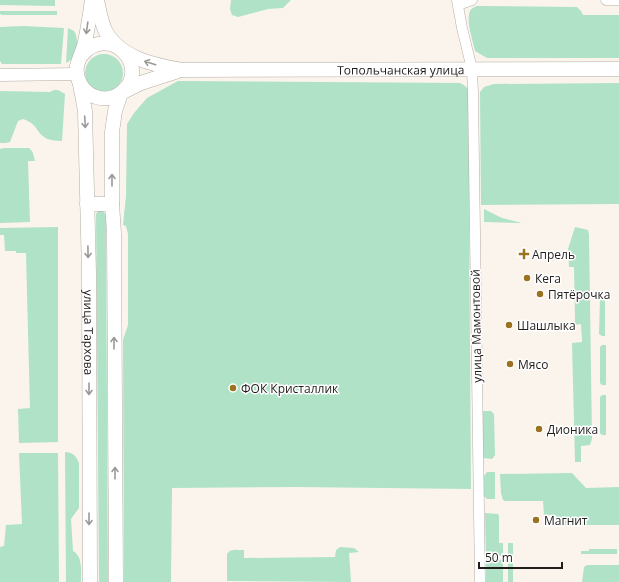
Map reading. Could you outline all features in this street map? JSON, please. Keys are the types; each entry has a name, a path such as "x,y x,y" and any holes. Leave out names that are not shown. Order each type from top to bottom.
{"main road":[{"path":"92,0 87,32 77,66 78,79 88,93 98,98 110,98 121,93 129,83 132,70 129,58 106,31 102,23 97,0"},
{"path":"81,56 90,47 102,44 114,45 120,48"},
{"name":"Топольчанская улица","path":"120,48 150,63 182,70 619,69"},
{"name":"Топольчанская улица","path":"121,93 140,83 182,70"},
{"name":"улица Тархова","path":"78,79 85,111 88,204 88,448 90,582"},
{"name":"улица Тархова","path":"116,582 112,132 115,112 121,93"},
{"path":"88,204 112,204"}],"street":[{"path":"458,3 472,0"},
{"path":"606,0 619,0"},
{"name":"улица Мамонтовой","path":"458,3 462,28 472,69 480,582"},
{"path":"0,75 78,79"}],"green space":[{"path":"0,0 55,0 55,6 0,5"},
{"path":"231,0 291,0 283,8 268,9 238,17 232,15 230,9"},
{"path":"477,6 577,7 583,15 619,15 619,58 487,58 475,51 469,28 470,12"},
{"path":"0,11 57,11 57,15 2,15 0,14"},
{"path":"23,26 64,28 61,64 2,64 0,61 0,27"},
{"path":"68,28 74,31 77,44 73,57 66,63"},
{"path":"104,54 114,57 120,63 123,73 120,83 114,89 104,92 94,89 88,83 85,73 88,63 94,57"},
{"path":"178,81 460,83 467,88 471,97 469,205 471,489 297,487 172,488 171,582 124,582 123,340 128,325 128,234 126,226 123,225 126,196 127,124 147,98"},
{"path":"619,83 619,204 481,205 480,92 484,87 494,84"},
{"path":"58,90 65,94 62,141 53,140 42,136 33,125 23,119 18,121 10,142 0,143 0,91 50,92"},
{"path":"29,148 33,154 35,161 28,161 30,222 0,223 0,149"},
{"path":"484,209 502,218 522,223 484,222"},
{"path":"99,210 106,215 108,582 99,582 96,214"},
{"path":"58,227 58,442 19,443 18,409 30,408 26,253 5,251 4,235 0,235 0,228"},
{"path":"575,227 588,230 589,235 592,439 590,445 581,446 581,462 575,462 572,343 582,342 581,324 571,325 575,321 574,267 569,267 568,249"},
{"path":"601,296 605,296 605,336 599,334"},
{"path":"602,345 606,345 606,385 602,385 600,383 600,347"},
{"path":"602,395 606,395 606,435 602,435 600,433 600,397"},
{"path":"491,411 494,414 495,455 492,459 483,458 482,412"},
{"path":"65,452 74,455 79,463 79,508 71,519 73,551 80,560 81,582 66,582"},
{"path":"19,453 58,453 59,582 0,582 0,547 4,546 6,525 22,524"},
{"path":"487,472 495,472 495,499 487,499 484,496 484,476"},
{"path":"572,473 586,488 619,487 619,525 556,525 556,515 544,515 543,501 503,500 500,474"},
{"path":"485,513 498,514 499,543 503,543 503,555 486,560"},
{"path":"508,543 513,543 513,582 508,582"},
{"path":"340,547 354,548 359,552 349,553 351,582 227,581 227,554 232,550 244,550 244,558 335,557 336,550"},
{"path":"589,549 617,549 617,554 581,554 581,551 589,551"},
{"path":"503,559 503,582 486,582 486,564"},
{"path":"587,565 619,565 619,582 582,582 584,567"}],"place":[{"name":"Апрель","path":"524,254"},
{"name":"Кега","path":"527,278"},
{"name":"Пятёрочка","path":"540,294"},
{"name":"Шашлыка","path":"509,325"},
{"name":"Мясо","path":"510,364"},
{"name":"ФОК Кристаллик","path":"233,388"},
{"name":"Дионика","path":"539,429"},
{"name":"Магнит","path":"536,520"}]}
